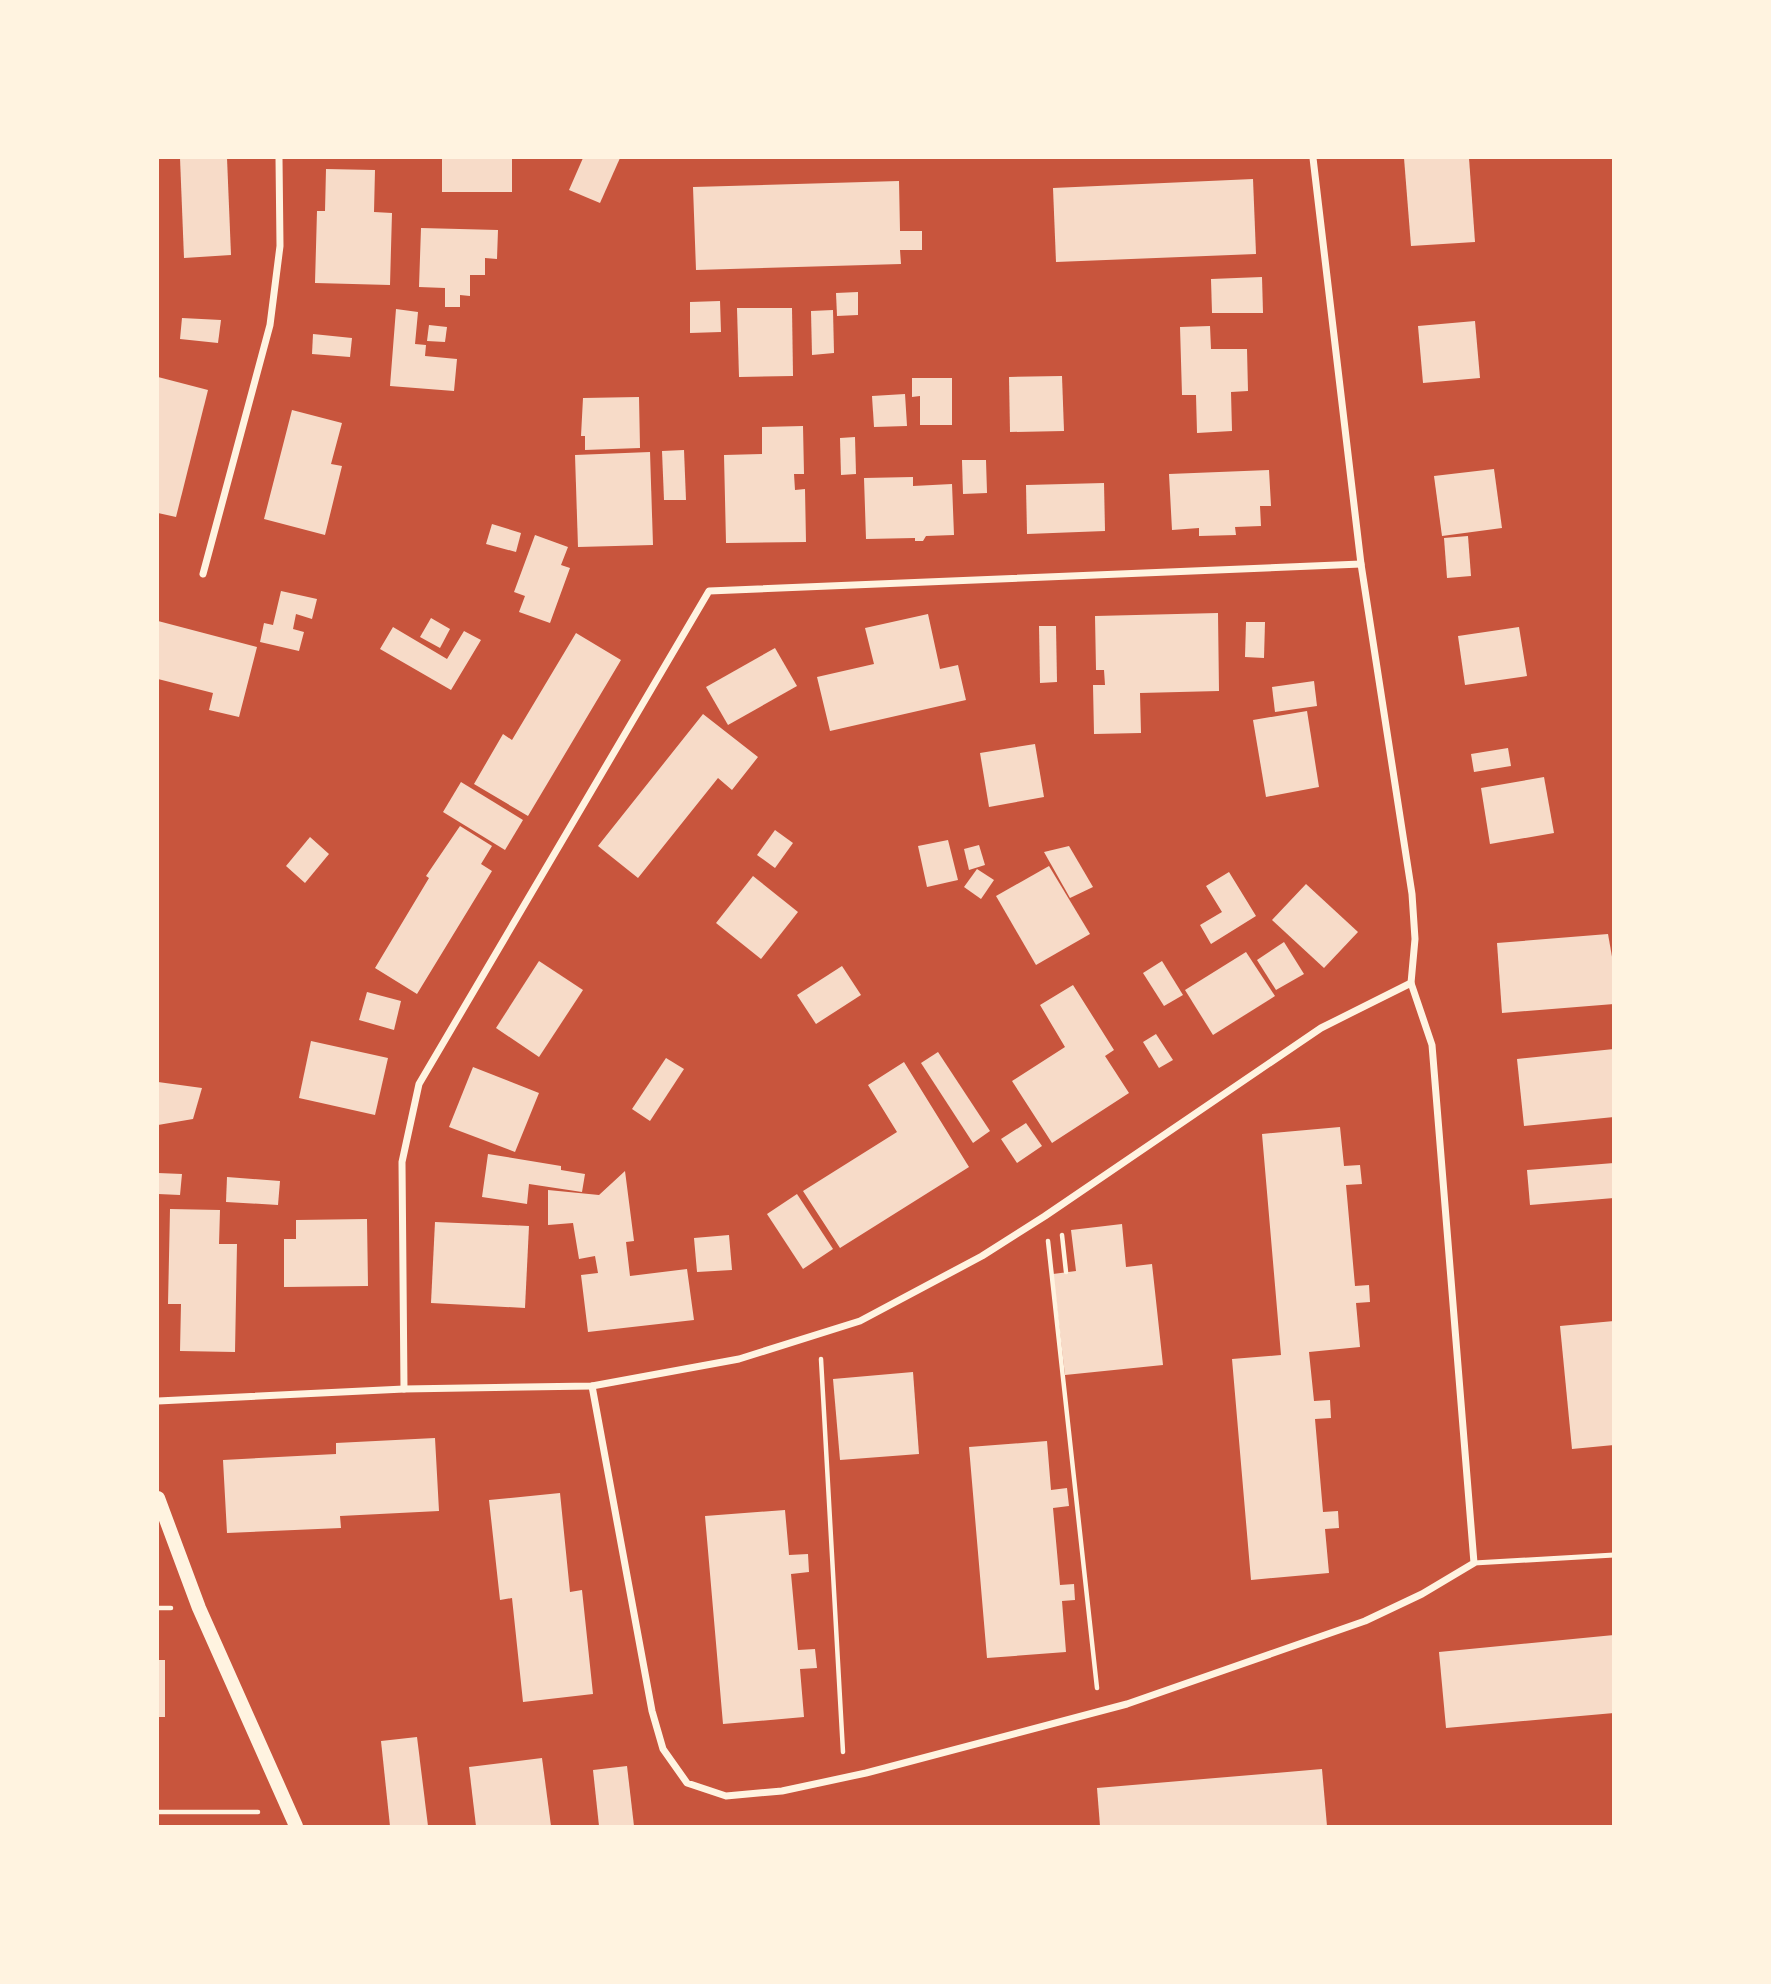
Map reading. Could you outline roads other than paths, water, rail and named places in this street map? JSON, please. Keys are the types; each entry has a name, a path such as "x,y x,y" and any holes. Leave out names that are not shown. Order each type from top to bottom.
{"main road":[{"path":"158,1498 199,1608 296,1826"}],"street":[{"path":"203,574 270,325 280,246 279,158"},
{"path":"592,1386 652,1711 663,1749 687,1783 726,1796 782,1791 844,1778 1099,1712 1365,1620 1422,1594 1474,1563 1432,1045 1411,983 1415,939 1412,894 1361,564 1313,158"},
{"path":"404,1389 402,1162 419,1084 709,591 1361,564"},
{"path":"158,1401 404,1389 592,1386 739,1359 860,1321 982,1256 1045,1216 1321,1028 1411,983"}],"lane":[{"path":"1474,1563 1614,1555"}]}
